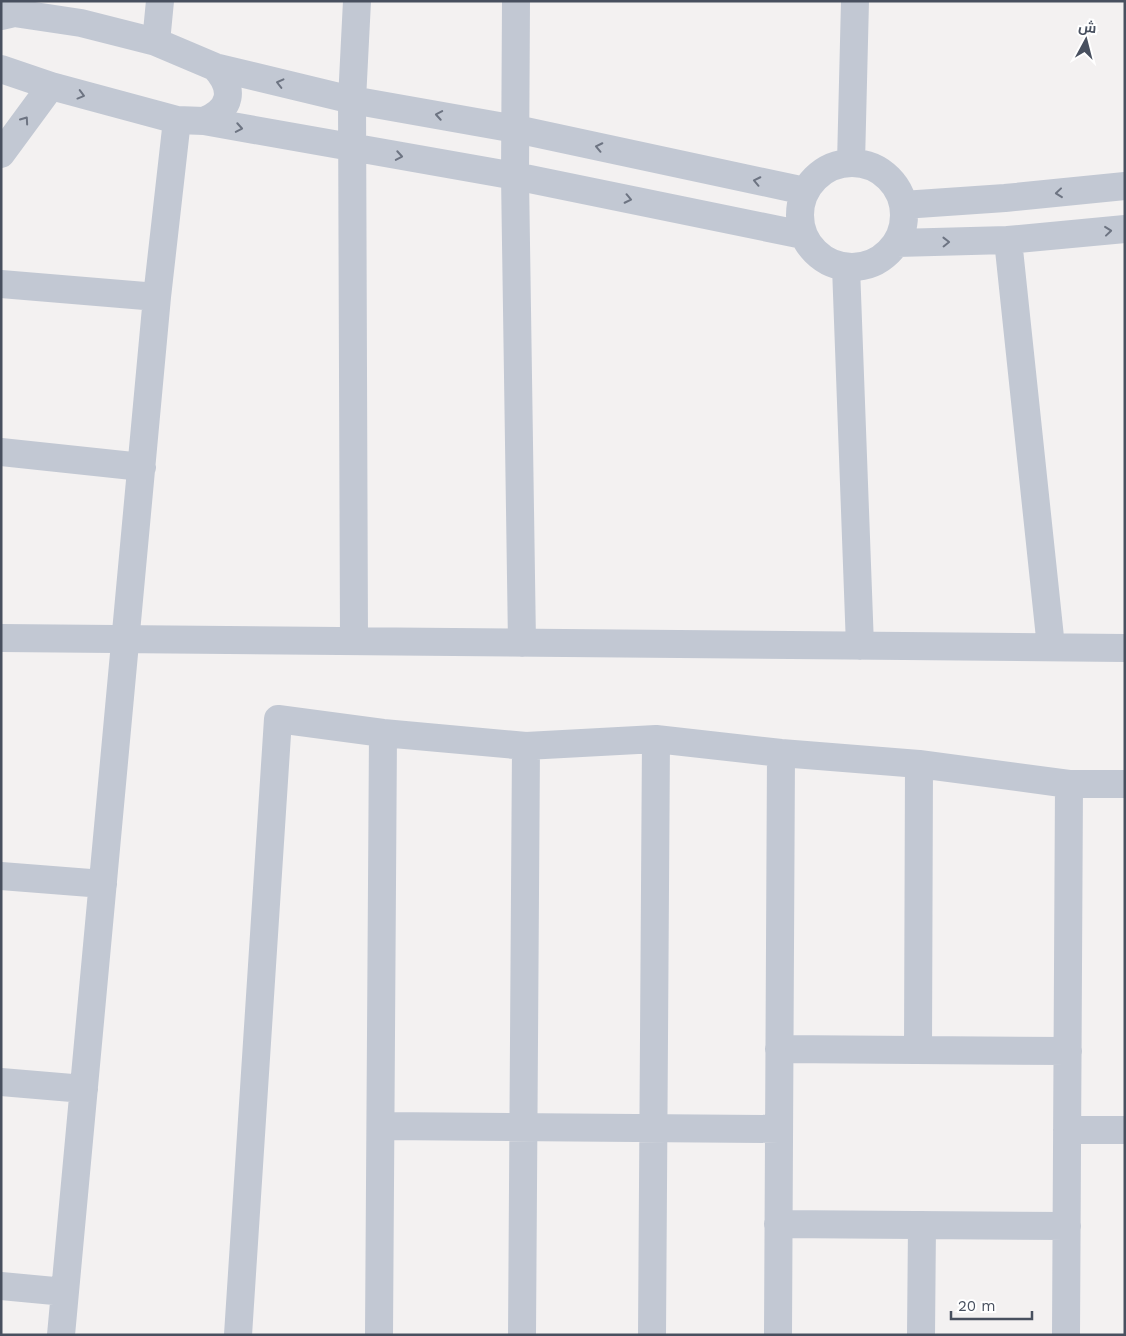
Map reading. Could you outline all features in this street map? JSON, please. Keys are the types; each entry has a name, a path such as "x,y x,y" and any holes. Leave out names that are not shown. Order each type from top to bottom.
{"street":[{"path":"156,42 160,1"},
{"path":"354,641 352,100 357,1"},
{"path":"516,1 515,176 522,643"},
{"path":"851,163 855,1"},
{"path":"2,19 14,14 81,23 156,42 214,67 352,100 516,129 805,191"},
{"path":"204,121 217,116 226,104 228,90 224,77 214,67"},
{"path":"1,69 51,86 177,120 204,121 515,176 803,235"},
{"path":"1,154 51,86"},
{"path":"61,1335 157,297 177,120"},
{"path":"851,163 869,166 885,174 897,188 903,205 904,224 897,243 887,254 875,262 861,267 846,267 828,262 813,251 803,235 799,220 800,205 805,191 817,176 833,166 851,163"},
{"path":"903,205 1005,198 1125,186"},
{"path":"897,243 1008,240 1125,229"},
{"path":"1008,240 1051,647"},
{"path":"846,267 860,646"},
{"path":"1,284 157,297"},
{"path":"1,452 142,467"},
{"path":"1,638 1125,648"},
{"path":"238,1335 278,719 383,733 526,746 656,739 781,753 920,764 1069,784 1125,784"},
{"path":"379,1335 383,733"},
{"path":"652,1335 656,739"},
{"path":"522,1335 526,746"},
{"path":"778,1335 781,753"},
{"path":"918,1050 920,764"},
{"path":"1066,1335 1069,784"},
{"path":"1,876 103,884"},
{"path":"779,1049 1068,1051"},
{"path":"1,1082 84,1089"},
{"path":"381,1126 779,1129"},
{"path":"1067,1130 1125,1130"},
{"path":"778,1224 1066,1226"},
{"path":"921,1335 922,1225"},
{"path":"1,1286 65,1292"}]}
